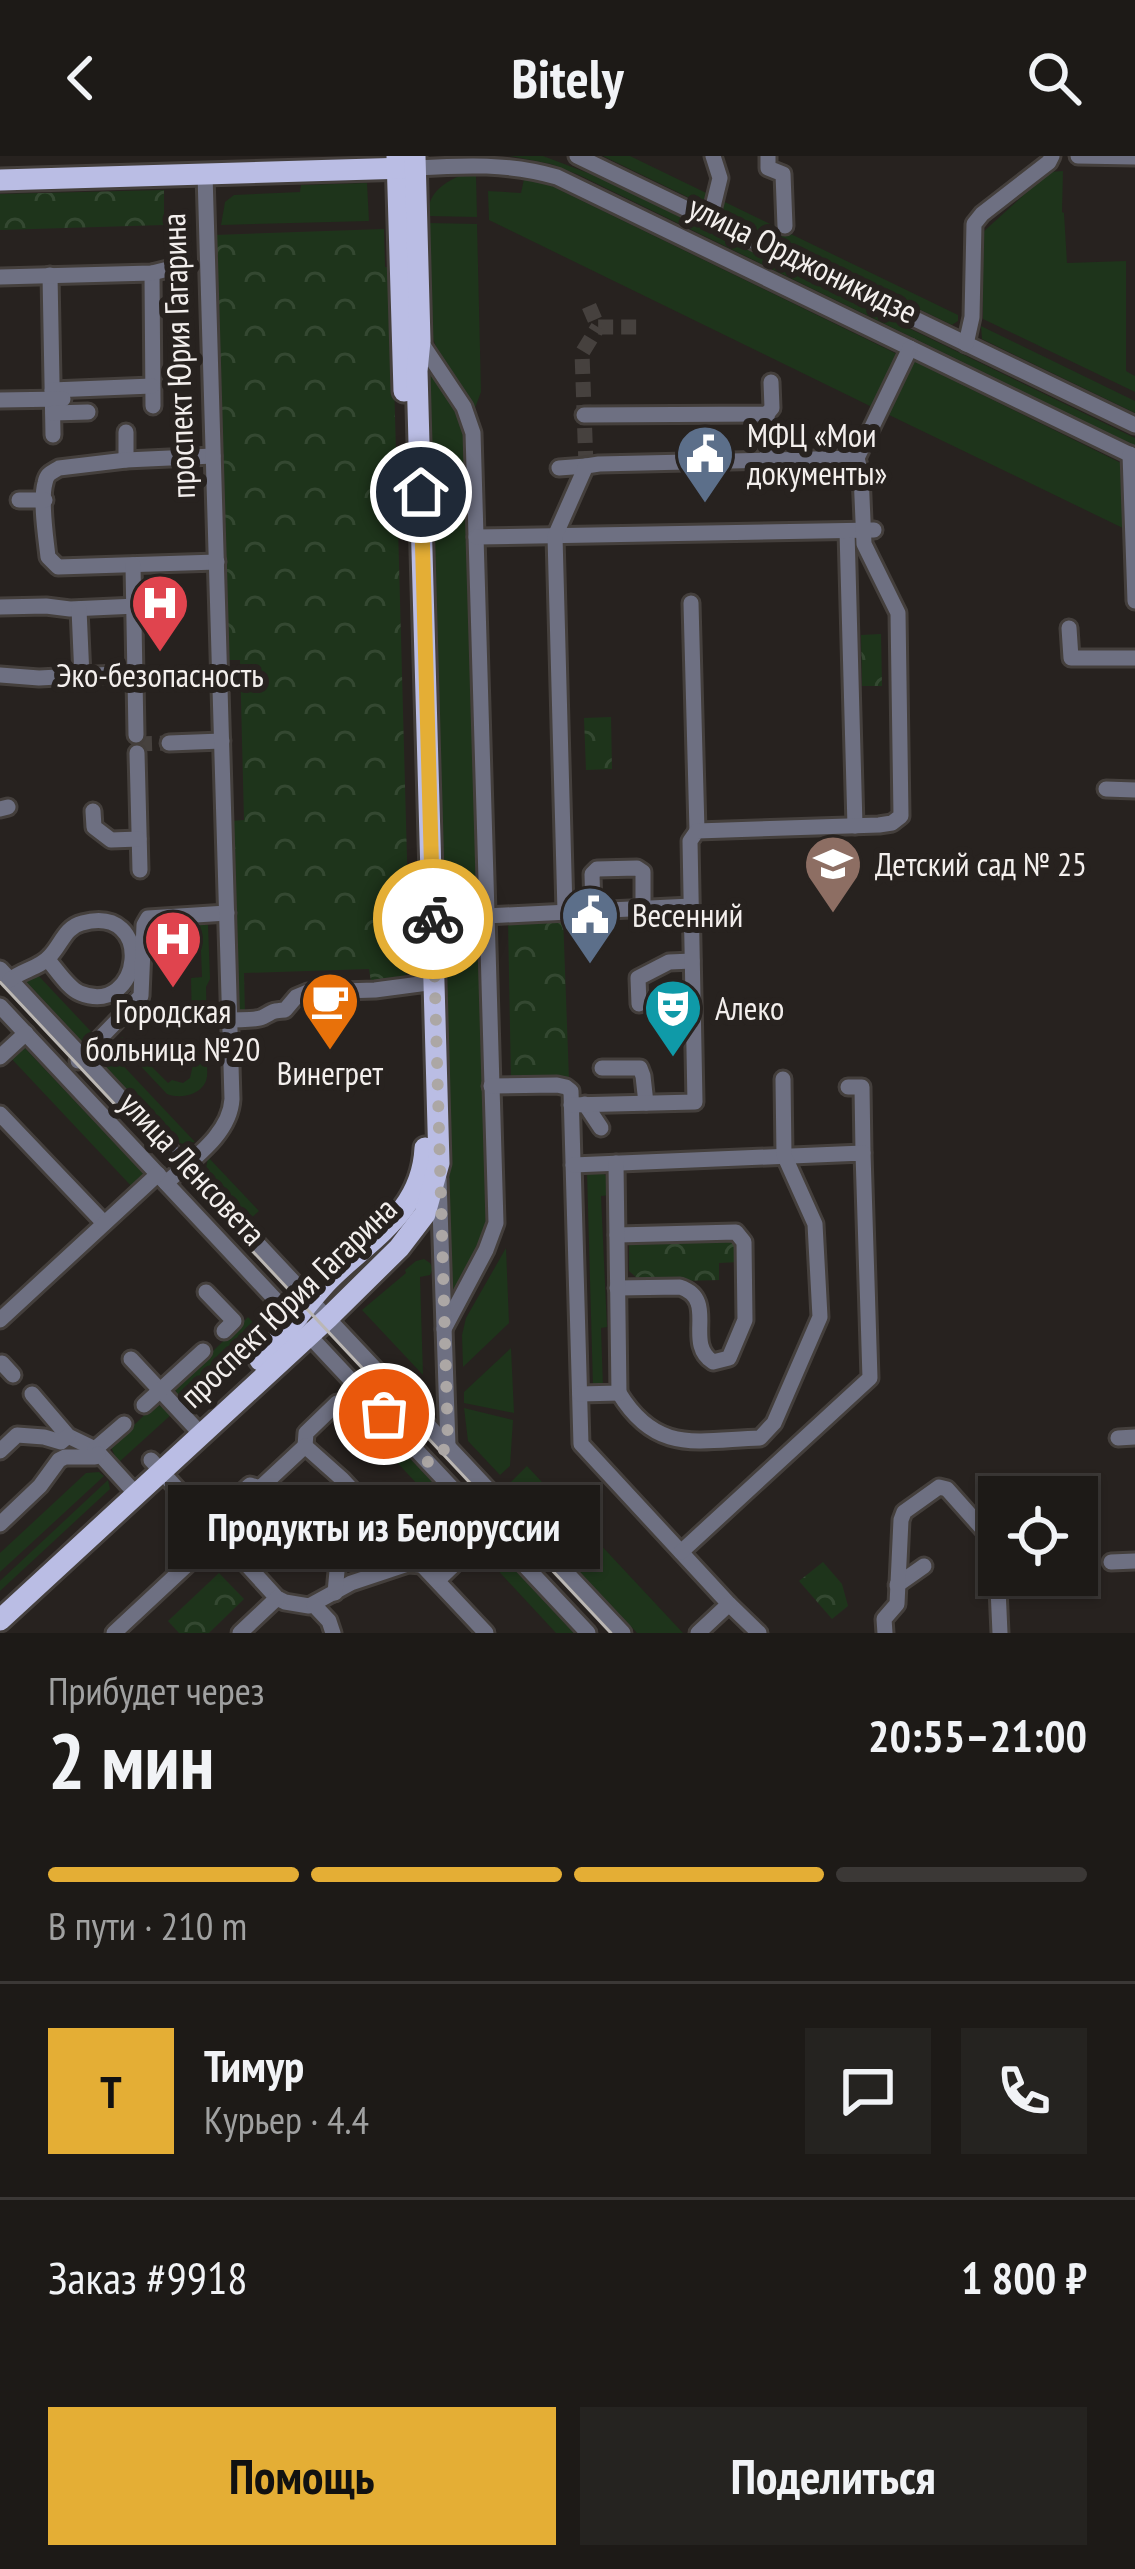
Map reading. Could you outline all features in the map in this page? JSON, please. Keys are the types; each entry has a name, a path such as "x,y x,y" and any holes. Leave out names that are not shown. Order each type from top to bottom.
{"main road":[{"name":"улица Орджоникидзе","path":"0,180 406,162"},
{"name":"проспект Юрия Гагарина","path":"302,1328 311,1300 410,1201 424,1163 428,982 420,340 406,162"},
{"name":"проспект Юрия Гагарина","path":"0,1601 156,1466 277,1344 328,1318 390,1258 419,1225 430,1202 439,1163 428,982 406,162"},
{"name":"проспект Юрия Гагарина","path":"0,1620 131,1489"}],"street":[{"name":"улица Орджоникидзе","path":"577,156 1135,425"},
{"path":"710,219 720,178 713,156"},
{"path":"768,156 768,169 783,174 785,226"},
{"path":"966,344 972,317 974,224 1052,156"},
{"path":"1078,156 1135,157"},
{"name":"улица Орджоникидзе","path":"406,162 512,166 557,177 1132,455"},
{"name":"проспект Юрия Гагарина","path":"0,1320 104,1223 126,1214 162,1178 184,1166 230,1115 205,174"},
{"path":"0,277 152,273 180,266"},
{"path":"152,273 153,406"},
{"path":"50,275 56,400 53,435"},
{"path":"420,340 472,426 496,1223 444,1330"},
{"path":"855,826 862,530 857,458 910,348"},
{"path":"768,460 771,382"},
{"path":"0,400 56,400 152,386"},
{"path":"56,400 88,412"},
{"path":"584,415 767,414"},
{"path":"126,432 126,460"},
{"path":"1132,455 1135,601"},
{"path":"40,456 48,477 47,552 53,565 217,562"},
{"path":"24,482 48,477 58,468 213,456"},
{"path":"559,468 857,458"},
{"path":"565,911 555,536 586,466"},
{"path":"20,500 45,500"},
{"path":"476,538 862,530"},
{"path":"697,831 855,826 880,833 903,811 898,613 866,551 862,530"},
{"path":"132,730 133,565"},
{"path":"578,1104 694,1102 690,841 697,831 692,603"},
{"path":"0,607 159,605"},
{"path":"79,609 82,677"},
{"path":"1070,628 1071,658 1135,658"},
{"path":"0,675 135,673"},
{"path":"169,743 222,741"},
{"path":"133,759 140,870"},
{"path":"1106,790 1135,790"},
{"path":"93,811 94,826 111,840 139,839"},
{"path":"592,909 592,874 598,868 643,872 644,908"},
{"path":"486,916 691,906"},
{"path":"65,1075 141,996 148,919 227,914"},
{"path":"5,974 48,960 79,923 110,920 128,925 131,966 127,981 116,992 94,996 76,992 48,960"},
{"path":"639,1004 638,978 669,962 692,961"},
{"name":"улица Ленсовета","path":"5,974 623,1633"},
{"path":"230,1019 285,1010 308,992 428,982"},
{"name":"улица Ленсовета","path":"0,1006 588,1633"},
{"path":"0,1057 26,1033"},
{"path":"602,1068 640,1068 646,1103"},
{"path":"616,1163 619,1393 656,1432 679,1442 760,1438 768,1432 820,1317 815,1224 784,1155 783,1079"},
{"path":"491,1086 566,1087 601,1128"},
{"path":"681,1552 718,1509 870,1378 862,1087 848,1087"},
{"path":"578,1104 573,1165 581,1444 760,1633"},
{"path":"0,1114 104,1223"},
{"path":"573,1165 863,1153"},
{"path":"429,1463 448,1446 439,1163"},
{"path":"617,1235 736,1232 744,1242 745,1320 729,1358 712,1362 700,1350 699,1310 690,1290 617,1288"},
{"path":"206,1292 234,1321 224,1331"},
{"path":"144,1405 203,1351"},
{"path":"131,1359 196,1428"},
{"path":"580,1394 619,1393"},
{"path":"32,1394 68,1436 97,1452 131,1489"},
{"path":"236,1498 250,1485 260,1488 305,1447 307,1433 337,1403"},
{"path":"0,1524 40,1486 58,1460 95,1457 124,1424"},
{"path":"0,1451 17,1435 61,1442 68,1436"},
{"path":"305,1447 342,1479 486,1633"},
{"path":"156,1466 285,1602 314,1605 350,1583 407,1564 422,1565"},
{"path":"885,1633 884,1618 897,1604 898,1530 904,1512 939,1487 996,1544 1000,1633"},
{"path":"334,1593 340,1538 368,1508"},
{"path":"438,1580 491,1529"},
{"path":"114,1633 218,1536"},
{"path":"366,1561 390,1570"},
{"path":"1111,1562 1135,1562"},
{"path":"897,1585 924,1565"},
{"path":"240,1633 277,1598"},
{"path":"698,1633 729,1604"},
{"path":"314,1605 333,1633"}],"green space":[{"path":"510,156 543,156 596,176 1135,438 1135,446 579,175"},
{"path":"603,156 630,156 958,315 958,321 952,325"},
{"path":"1063,171 1067,263 1126,261 1126,371 1135,376 1135,392 983,319 982,233 1049,172"},
{"path":"460,176 476,176 477,217 428,216 437,191"},
{"path":"524,179 552,186 899,355 874,408 489,220 488,191 521,193"},
{"path":"367,183 369,221 221,225 225,202 234,195 300,192 301,185"},
{"path":"164,190 164,225 0,230 0,194"},
{"path":"428,223 477,224 481,392 475,408 433,338"},
{"path":"384,229 385,267 391,268 410,970 404,977 371,982 369,969 244,973 245,1016 234,1016 230,821 244,820 240,660 225,660 215,235"},
{"path":"981,326 1135,401 1135,413 982,339"},
{"path":"912,360 1125,465 1129,531 885,413"},
{"path":"430,371 453,405 466,445 488,1221 483,1240 455,1290 426,375"},
{"path":"881,634 882,686 862,686 861,635"},
{"path":"611,717 612,769 586,770 584,718"},
{"path":"563,916 569,1080 511,1081 508,919"},
{"path":"200,925 208,925 207,1027 192,1027 191,978 202,977"},
{"path":"35,972 195,1142 175,1141 24,980"},
{"path":"122,1037 168,1083 190,1078 194,1060 187,1053 191,1048 207,1063 206,1081 189,1095 167,1094 118,1042"},
{"path":"23,1046 145,1175 134,1189 9,1056"},
{"path":"208,1157 259,1211 248,1221 209,1178"},
{"path":"587,1172 602,1172 611,1181 612,1195 601,1196 607,1327 601,1328 603,1387 593,1387"},
{"path":"730,1237 737,1242 739,1262 719,1263 719,1280 647,1282 629,1271 632,1241"},
{"path":"506,1248 509,1323 463,1367 466,1318"},
{"path":"424,1259 433,1269 420,1277 423,1375 362,1310"},
{"path":"248,1317 261,1331 181,1405 175,1388"},
{"path":"511,1348 514,1413 464,1403 464,1392"},
{"path":"340,1402 356,1414 363,1409 478,1530 471,1541"},
{"path":"156,1404 173,1413 118,1463 111,1447"},
{"path":"464,1408 513,1420 510,1466 500,1475 468,1441"},
{"path":"527,1466 683,1633 637,1633 539,1529 549,1516 538,1506 529,1513 505,1488"},
{"path":"86,1473 104,1476 0,1572 0,1553"},
{"path":"108,1480 110,1489 0,1591 0,1581"},
{"path":"319,1483 340,1506 318,1527 297,1504"},
{"path":"488,1541 574,1633 556,1633 479,1550"},
{"path":"823,1562 842,1584 848,1606 832,1619 799,1581"},
{"path":"219,1573 244,1599 209,1633 179,1633 168,1621"}],"tunnel":[{"path":"589,306 598,327 637,327"},
{"path":"586,466 582,353 598,327"},
{"path":"137,744 169,743"}],"tram line":[{"path":"0,982 611,1633"}],"way so far":[{"path":"384,1414 429,1463 448,1446 433,919"}],"place":[{"name":"МФЦ «Мои документы»","path":"705,505"},
{"name":"Эко-безопасность","path":"160,654"},
{"name":"Детский сад № 25","path":"833,915"},
{"name":"Весенний","path":"590,966"},
{"name":"Городская больница №20","path":"173,990"},
{"name":"Винегрет","path":"330,1052"},
{"name":"Алеко","path":"673,1059"},
{"name":"Продукты из Белоруссии","path":"384,1414"}],"route":[{"path":"421,492 433,919"}]}
